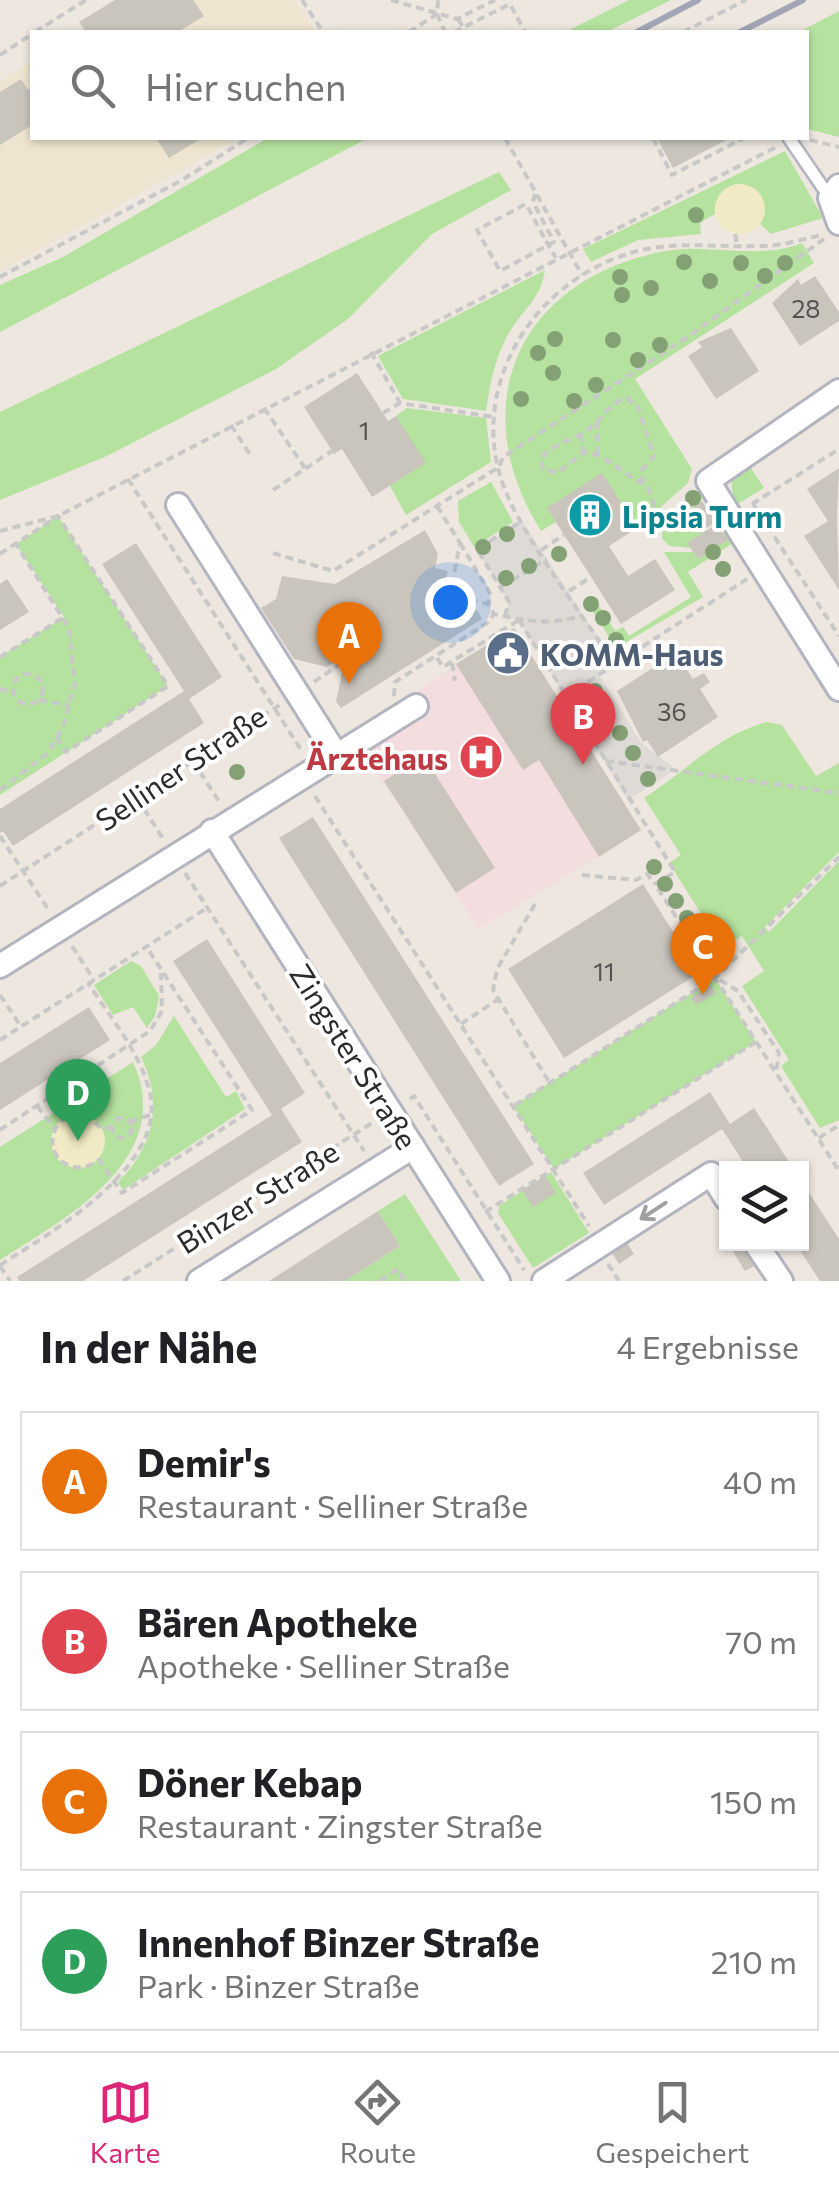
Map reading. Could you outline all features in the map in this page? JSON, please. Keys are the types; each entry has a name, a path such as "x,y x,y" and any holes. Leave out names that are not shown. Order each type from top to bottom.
{"street":[{"path":"834,192 839,223"},
{"path":"839,391 701,482 732,518 839,688"},
{"name":"Selliner Straße","path":"178,504 337,756"},
{"path":"0,966 416,706"},
{"name":"Zingster Straße","path":"222,825 390,1111 498,1281"},
{"name":"Binzer Straße","path":"199,1281 413,1148"},
{"path":"544,1281 711,1174 719,1187"},
{"path":"761,1251 780,1281"}],"lane":[{"path":"795,140 834,192"}],"path":[{"path":"39,30 86,0"},
{"path":"302,0 322,30"},
{"path":"390,0 458,19 495,0"},
{"path":"438,0 437,14 444,30"},
{"path":"688,30 746,0"},
{"path":"458,30 510,4 524,30"},
{"path":"412,30 437,14"},
{"path":"458,19 464,30"},
{"path":"0,55 30,36"},
{"path":"0,276 182,180 245,140"},
{"path":"506,140 582,275"},
{"path":"654,140 672,174 740,140"},
{"path":"0,554 58,516 232,424 789,140"},
{"path":"803,140 839,147"},
{"path":"535,194 534,202 554,242 500,272 477,230 526,204 546,240 556,259"},
{"path":"273,553 333,571 499,467 503,457 686,338 832,233 764,246 656,246 582,275 548,301 522,329 501,379 494,417 499,467 508,496 522,521 615,664"},
{"path":"735,234 737,245"},
{"path":"371,352 400,402"},
{"path":"584,452 558,473 539,464 553,444 580,434 615,402 633,400 654,456 642,470 643,484 660,522"},
{"path":"383,413 400,402 494,417"},
{"path":"264,408 305,468"},
{"path":"597,422 597,455"},
{"path":"232,424 252,458"},
{"path":"580,434 584,452"},
{"path":"732,518 839,449"},
{"path":"272,490 332,451"},
{"path":"584,452 597,455 643,484"},
{"name":"Selliner Straße","path":"0,886 275,708 128,479"},
{"path":"753,504 839,636"},
{"path":"437,506 490,593 488,604 494,614 556,624 583,614"},
{"path":"0,531 58,516"},
{"path":"57,738 66,752 168,686 58,516"},
{"path":"504,616 509,602 477,549 522,521"},
{"path":"541,550 564,534"},
{"path":"444,599 450,595 460,543"},
{"path":"0,790 40,761 57,738 71,705 76,661 64,617 16,544"},
{"path":"501,587 547,559"},
{"path":"474,566 484,560"},
{"path":"565,696 764,569"},
{"path":"569,591 592,577"},
{"path":"485,584 494,578"},
{"path":"450,595 488,604"},
{"path":"388,706 394,702 395,682 487,624 494,614"},
{"path":"0,657 64,617"},
{"path":"436,656 443,667 519,620"},
{"path":"519,620 674,872 655,884"},
{"path":"452,663 455,682"},
{"path":"14,694 17,680 33,675 42,683 39,700"},
{"path":"0,689 27,704 39,700 71,705"},
{"path":"275,708 308,772 600,1245"},
{"path":"194,760 222,825"},
{"path":"604,761 839,793"},
{"name":"Zingster Straße","path":"137,798 376,1170"},
{"path":"0,836 24,871"},
{"path":"513,1106 716,978 839,857"},
{"path":"582,875 636,880 646,874 655,884 839,1172"},
{"path":"535,904 493,980 497,1000 550,1082"},
{"path":"0,1040 207,908"},
{"path":"146,946 252,1110 122,1193 98,1160 79,1169 60,1162 51,1142 54,1128 78,1114 88,1116 104,1130 120,1118 130,1122 150,1115"},
{"path":"0,1130 130,1048 150,1031 162,1010 158,964"},
{"path":"716,978 738,992 779,1053 776,1072"},
{"path":"10,1281 1,1268 76,1217 114,1180 136,1150 150,1115 144,1076 88,983"},
{"path":"0,995 21,1026"},
{"path":"461,1024 497,1000"},
{"path":"463,1226 756,1042"},
{"path":"390,1111 414,1096 531,1281"},
{"path":"37,1106 54,1128"},
{"name":"Binzer Straße","path":"123,1281 390,1111"},
{"path":"112,1126 114,1134 126,1138 132,1132 130,1122"},
{"path":"819,1138 839,1125"},
{"path":"380,1281 398,1269 405,1281"}],"shaded area":[{"path":"115,0 295,0 315,30 80,30 83,28 79,22"},
{"path":"30,62 30,140 235,140 0,271 0,82"},
{"path":"522,521 615,664 599,675 642,744 676,769 628,800 519,620 505,616 509,602 477,549"},
{"name":"Ärztehaus","path":"514,628 641,830 479,929 351,734"}],"green space":[{"path":"629,0 671,0 611,30 569,30"},
{"path":"839,11 839,137 809,130 809,30 803,30"},
{"path":"265,140 364,140 0,332 0,285 63,257"},
{"path":"785,151 823,218 771,234 760,224 765,214 754,188 735,184 715,204 715,214 700,223 701,234 638,240 591,262 583,249"},
{"path":"499,172 511,190 432,234 348,319 276,369 107,456 0,500 0,412"},
{"path":"802,243 814,263 635,379 692,469 688,483 637,528 602,474 556,522 541,531 518,484 507,438 507,394 519,354 541,318 573,288 615,266 666,251 768,251"},
{"path":"545,270 536,296 500,351 486,411 403,399 378,356"},
{"path":"407,408 486,418 491,462 406,515 390,486 396,416"},
{"path":"747,462 764,488 734,506 731,479"},
{"path":"491,482 513,522 474,547 459,522 458,501"},
{"path":"698,489 704,498 692,508 706,531 688,542 691,548 670,546 662,539 662,530"},
{"path":"58,516 168,686 0,795 0,657 64,617 16,544"},
{"path":"719,522 733,543 688,572 703,597 616,648 592,610 599,606 615,631 623,627 629,636 691,597 664,552 694,552 698,558 727,540"},
{"path":"767,722 782,725 816,776 839,763 839,852 765,927 769,932 839,861 839,1120 820,1128 781,1066 789,1060 742,986 764,971 742,936 723,948 669,863 681,855 644,798 717,745"},
{"path":"131,961 141,966 159,996 155,1016 147,1028 133,1007 113,1015 94,985"},
{"path":"715,978 756,1042 554,1169 513,1106"},
{"path":"174,1016 226,1097 236,1091 245,1109 123,1190 118,1182 140,1154 152,1123 152,1090 141,1057 156,1045"},
{"path":"133,1062 143,1096 140,1127 128,1155 84,1204 0,1260 0,1147"},
{"path":"551,1172 589,1233 533,1268 498,1213 499,1206"},
{"path":"405,1194 461,1281 345,1281 400,1246 378,1211"}],"sand":[{"path":"740,184 758,191 765,209 758,227 740,234 722,227 715,209 722,191"},
{"path":"78,1114 97,1122 105,1141 97,1160 78,1168 59,1160 51,1141 59,1122"}],"building":[{"path":"115,0 193,0 204,16 181,30 85,30 79,22"},
{"path":"21,79 30,88 30,126 0,145 0,92"},
{"path":"157,140 199,140 169,158"},
{"path":"658,140 726,140 673,168"},
{"path":"815,276 839,312 839,321 800,346 772,303 798,279 801,285"},
{"path":"731,328 759,371 716,399 688,356 702,347 698,342"},
{"path":"357,373 388,421 396,416 426,463 372,497 342,449 334,454 304,407"},
{"path":"839,468 839,590 804,536 828,521 807,489"},
{"path":"602,473 637,528 609,546 628,576 655,559 675,590 621,624 547,508"},
{"path":"702,501 716,522 705,529 692,508"},
{"path":"717,524 728,540 698,559 687,543"},
{"path":"425,530 438,554 435,568 448,571 441,595 446,603 478,611 482,619 341,708 336,702 343,668 337,660 327,667 294,659 261,608 276,599 282,576 335,584"},
{"path":"136,543 222,677 189,699 204,723 13,846 3,831 0,833 0,809 184,691 102,564"},
{"path":"7,579 29,612 0,630 0,584"},
{"path":"514,628 641,830 599,857 539,760 523,770 456,664"},
{"path":"676,653 693,679 704,673 710,682 700,689 718,717 658,757 647,740 643,742 617,691"},
{"path":"423,755 495,868 456,893 384,781"},
{"path":"313,817 534,1164 499,1186 279,838"},
{"path":"643,884 699,973 564,1058 508,969"},
{"path":"207,939 305,1093 281,1109 302,1142 83,1281 19,1281 17,1277 272,1115 173,961"},
{"path":"711,985 716,993 696,1005 691,998"},
{"path":"89,1007 110,1040 0,1110 0,1063"},
{"path":"710,1092 730,1124 754,1108 788,1161 743,1161 722,1129 604,1205 583,1173"},
{"path":"545,1176 556,1193 533,1207 522,1190"},
{"path":"809,1193 839,1239 839,1281 820,1281 801,1251 809,1251"},
{"path":"378,1211 400,1246 345,1281 269,1281"},
{"path":"625,1240 634,1254 619,1264 610,1250"},
{"path":"733,1251 747,1251 756,1265 745,1271"}],"railway":[{"path":"641,30 698,0"},
{"path":"744,30 803,0"}],"place":[{"name":"Lipsia Turm","path":"590,515"},
{"name":"KOMM-Haus","path":"508,653"},
{"name":"Demir's","path":"349,684"},
{"name":"Ärztehaus","path":"481,757"},
{"name":"Bären Apotheke","path":"583,765"},
{"name":"Döner Kebap","path":"703,995"},
{"name":"Innenhof Binzer Straße","path":"78,1141"}]}
